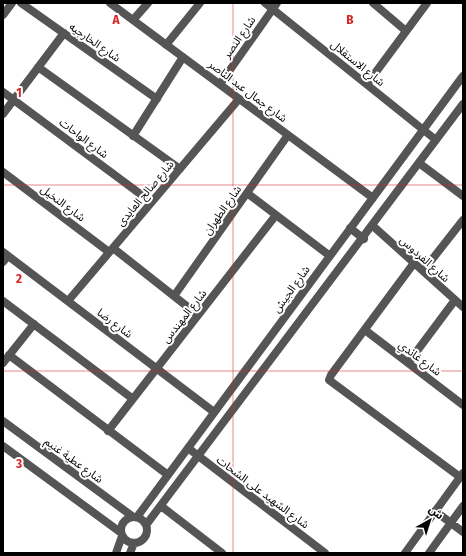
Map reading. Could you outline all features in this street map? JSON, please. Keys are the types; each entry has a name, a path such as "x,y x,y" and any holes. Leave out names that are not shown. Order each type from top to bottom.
{"street":[{"path":"3,15 12,3"},
{"name":"شارع الخارجيه","path":"21,3 157,99"},
{"name":"شارع جمال عبد الناصر","path":"110,3 372,198"},
{"path":"133,20 148,3"},
{"path":"166,45 200,3"},
{"name":"شارع الاستقلال","path":"265,3 275,6 366,84 436,140"},
{"path":"373,3 406,31"},
{"path":"366,84 427,3"},
{"name":"شارع النصر","path":"220,84 275,6"},
{"path":"3,114 64,33"},
{"path":"133,136 183,57"},
{"path":"38,67 180,169"},
{"name":"شارع الجيش","path":"116,553 123,522 135,517 168,475 463,76"},
{"name":"شارع الواحات","path":"3,92 152,202"},
{"name":"شارع صالح العايدى","path":"68,301 239,99"},
{"path":"3,446 121,534 129,543 139,542 146,535 146,525 364,238 463,104"},
{"name":"شارع الطهران","path":"174,296 288,135"},
{"path":"419,163 463,196"},
{"name":"شارع النخيل","path":"3,172 198,315"},
{"path":"247,193 330,256"},
{"name":"شارع المهندس","path":"108,431 276,215"},
{"path":"423,271 463,220"},
{"name":"شارع الفردوس","path":"373,226 463,307"},
{"path":"350,228 364,238"},
{"name":"شارع رضا","path":"5,257 68,301 214,412"},
{"path":"405,553 462,475 330,382 331,375 414,264"},
{"path":"408,363 455,300"},
{"path":"3,301 133,399"},
{"path":"3,363 34,324"},
{"name":"شارع غاندي","path":"364,330 463,405"},
{"path":"9,355 168,475"},
{"name":"شارع عطية غنيم","path":"3,421 135,517"},
{"name":"شارع الشهيد على الشحات","path":"188,448 323,552"},
{"path":"161,506 222,553"},
{"path":"429,553 463,506"},
{"path":"435,511 463,532"},
{"path":"135,517 141,519 146,525"},
{"path":"130,553 134,543"}]}
